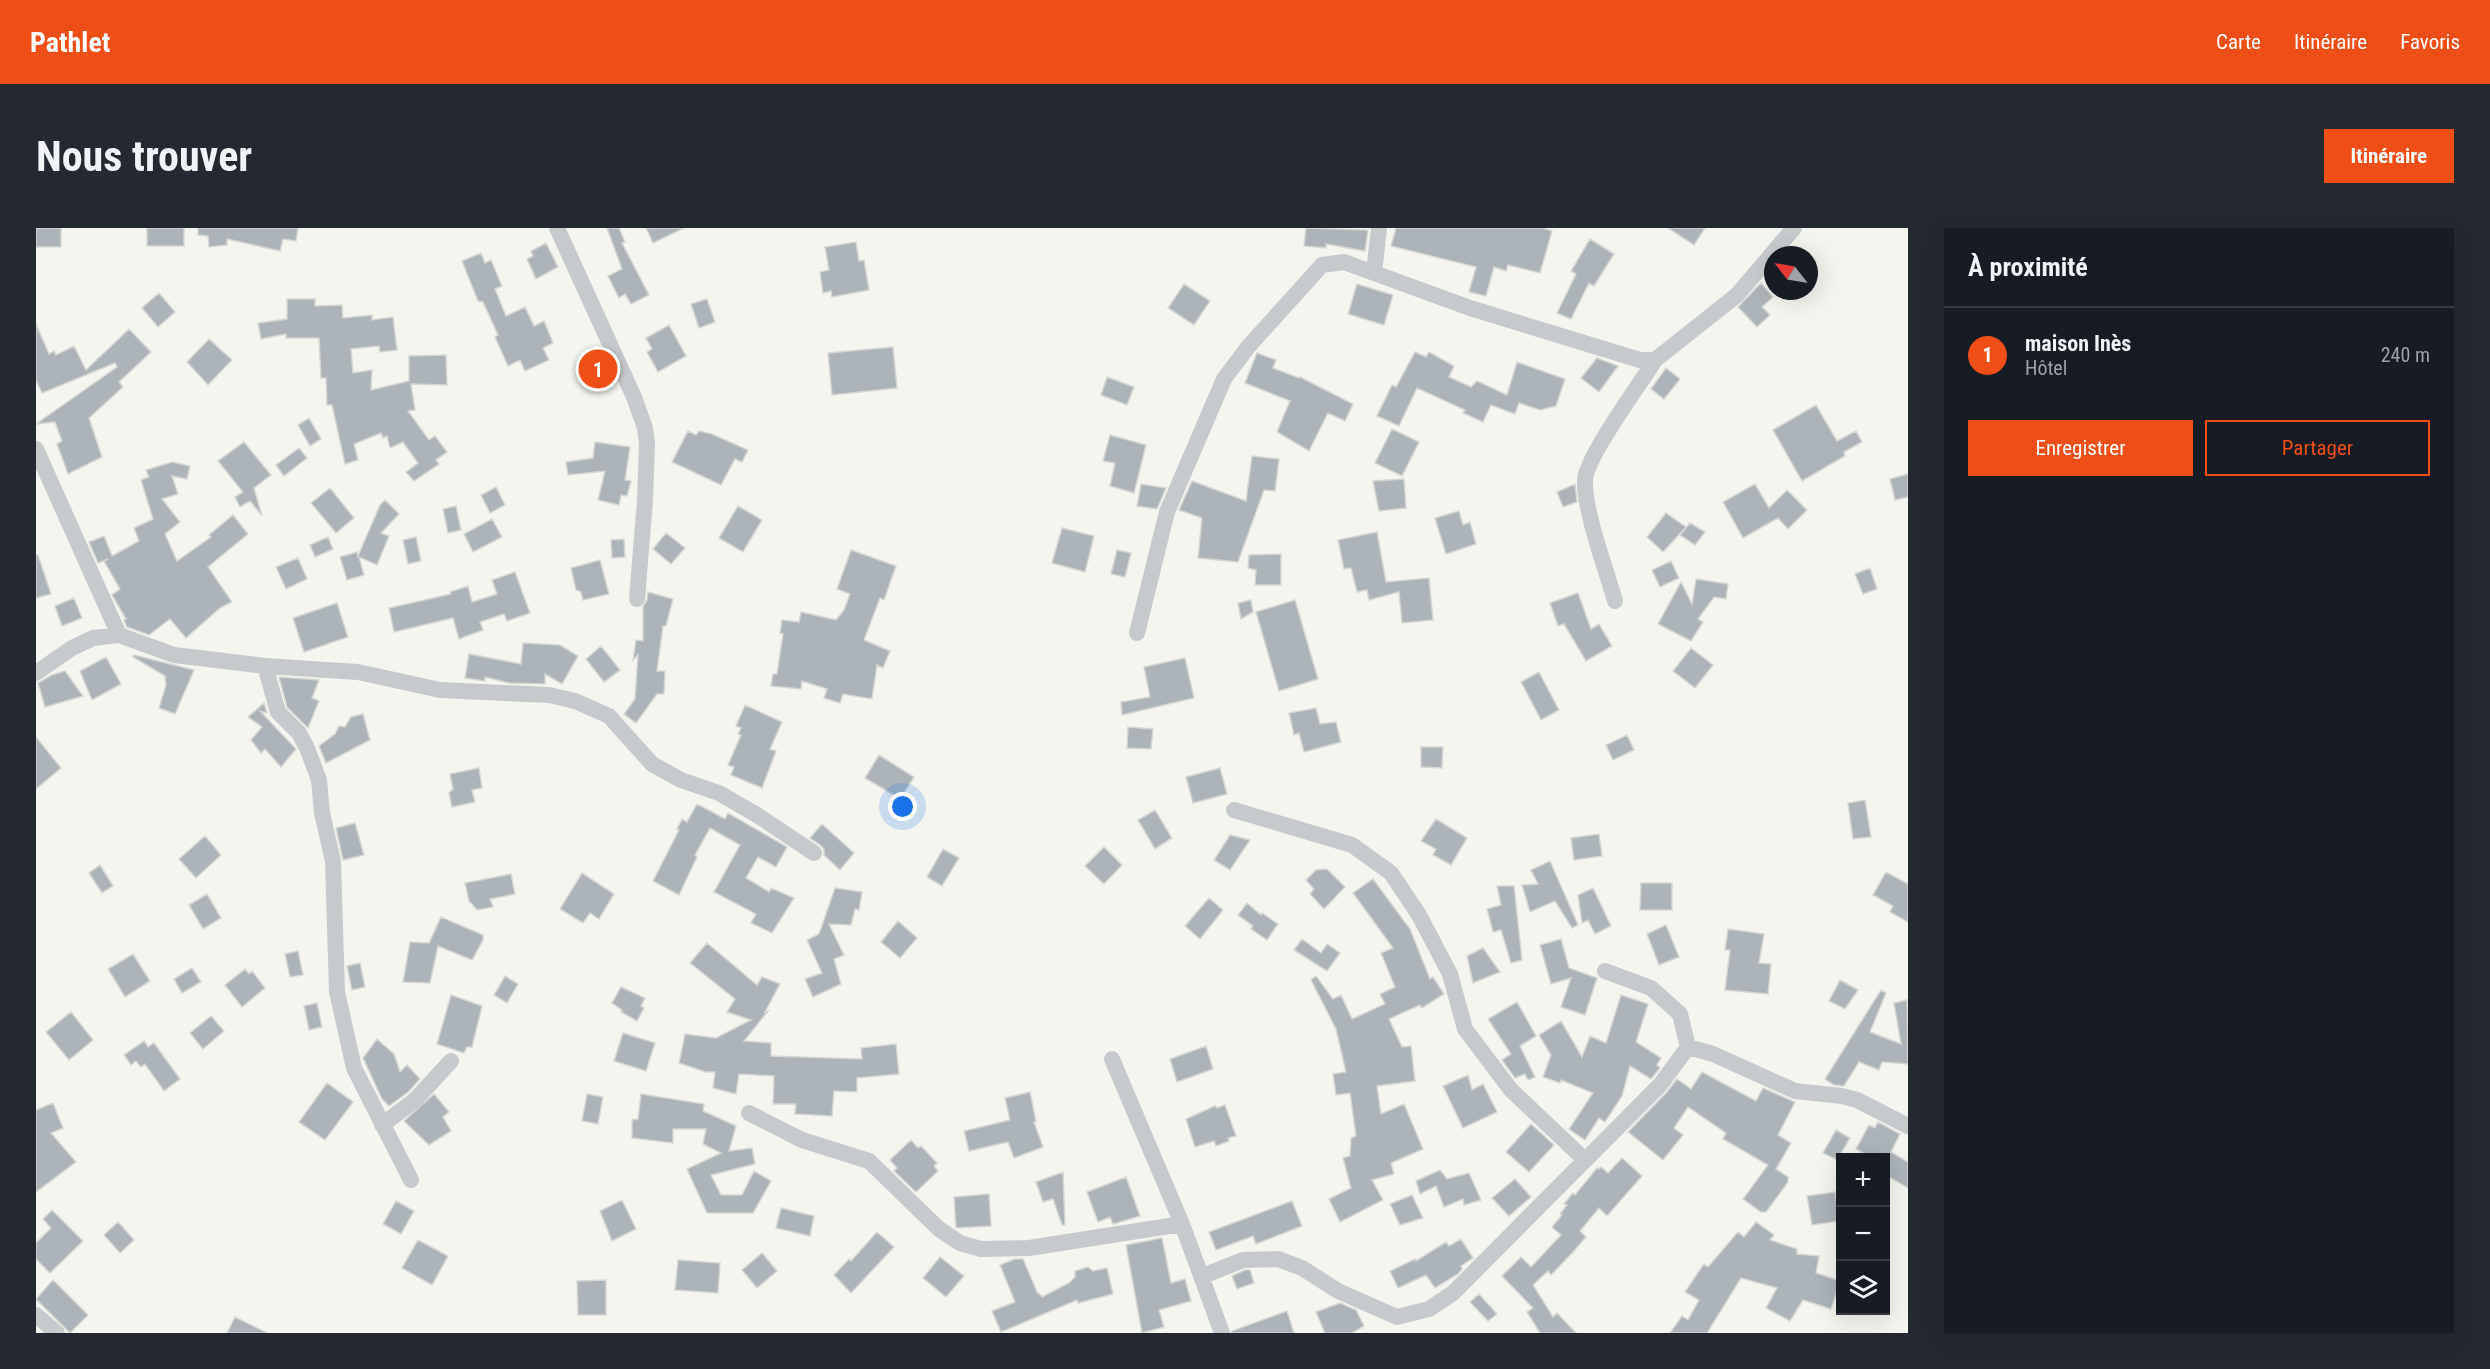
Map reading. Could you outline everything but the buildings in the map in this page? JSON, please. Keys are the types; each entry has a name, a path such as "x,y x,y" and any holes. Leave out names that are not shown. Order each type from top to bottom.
{"street":[{"path":"557,228 634,397 645,428 647,444 645,500 637,599"},
{"path":"1374,273 1379,228"},
{"path":"1615,601 1587,503 1585,478 1595,452 1655,360 1737,295 1794,228"},
{"path":"1137,633 1167,512 1224,379 1248,346 1322,265 1344,262 1470,308 1640,360 1655,360"},
{"path":"36,449 119,635"},
{"path":"36,673 72,648 93,638 119,635 174,655 266,666 358,672 440,690 549,694 575,701 609,716 652,764 681,780 719,794 757,815 814,853"},
{"path":"266,666 278,712 298,733 307,748 319,780 322,813 333,861 337,992 354,1068 411,1180"},
{"path":"1234,810 1352,845 1391,873 1419,915 1450,974 1465,1029 1511,1090 1585,1160"},
{"path":"1605,971 1651,988 1680,1014 1688,1047"},
{"path":"1203,1276 1243,1260 1278,1258 1302,1268 1338,1291 1398,1317 1429,1309 1453,1293 1660,1085 1688,1047"},
{"path":"1688,1047 1713,1054 1795,1091 1842,1096 1857,1100 1908,1126"},
{"path":"1112,1059 1203,1276 1222,1333"},
{"path":"382,1125 414,1100 451,1061"},
{"path":"749,1113 802,1140 869,1161 939,1229 960,1243 981,1249 1029,1248 1182,1224"},
{"path":"36,1315 57,1333"}],"place":[{"name":"maison Inès","path":"598,369"}]}
